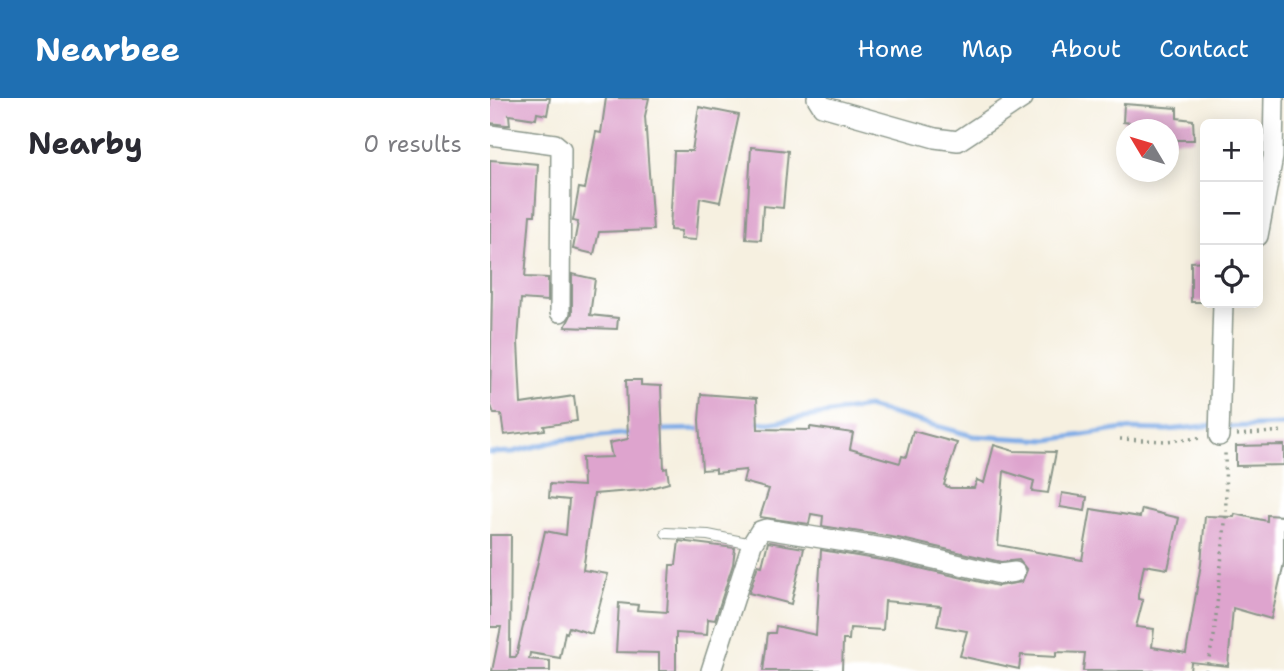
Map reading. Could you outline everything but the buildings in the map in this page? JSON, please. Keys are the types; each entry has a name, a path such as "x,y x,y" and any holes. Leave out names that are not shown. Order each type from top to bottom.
{"street":[{"path":"817,98 822,106 935,138 958,141 1023,98"},
{"path":"1263,210 1273,157 1274,98"},
{"path":"490,135 555,144 561,149 560,312"},
{"path":"1222,441 1223,308"},
{"path":"711,671 752,544 760,531 773,528 895,550 1000,573 1015,572"}],"lane":[{"path":"666,533 708,535 752,544"}],"path":[{"path":"1206,671 1214,636 1226,513 1222,441"}],"waterway":[{"path":"752,422 770,423 867,407 973,436 1048,440 1124,429 1167,430 1215,425"},
{"path":"1225,427 1284,425"},
{"path":"655,430 705,429"},
{"path":"490,453 513,452 561,440 632,433"}]}
